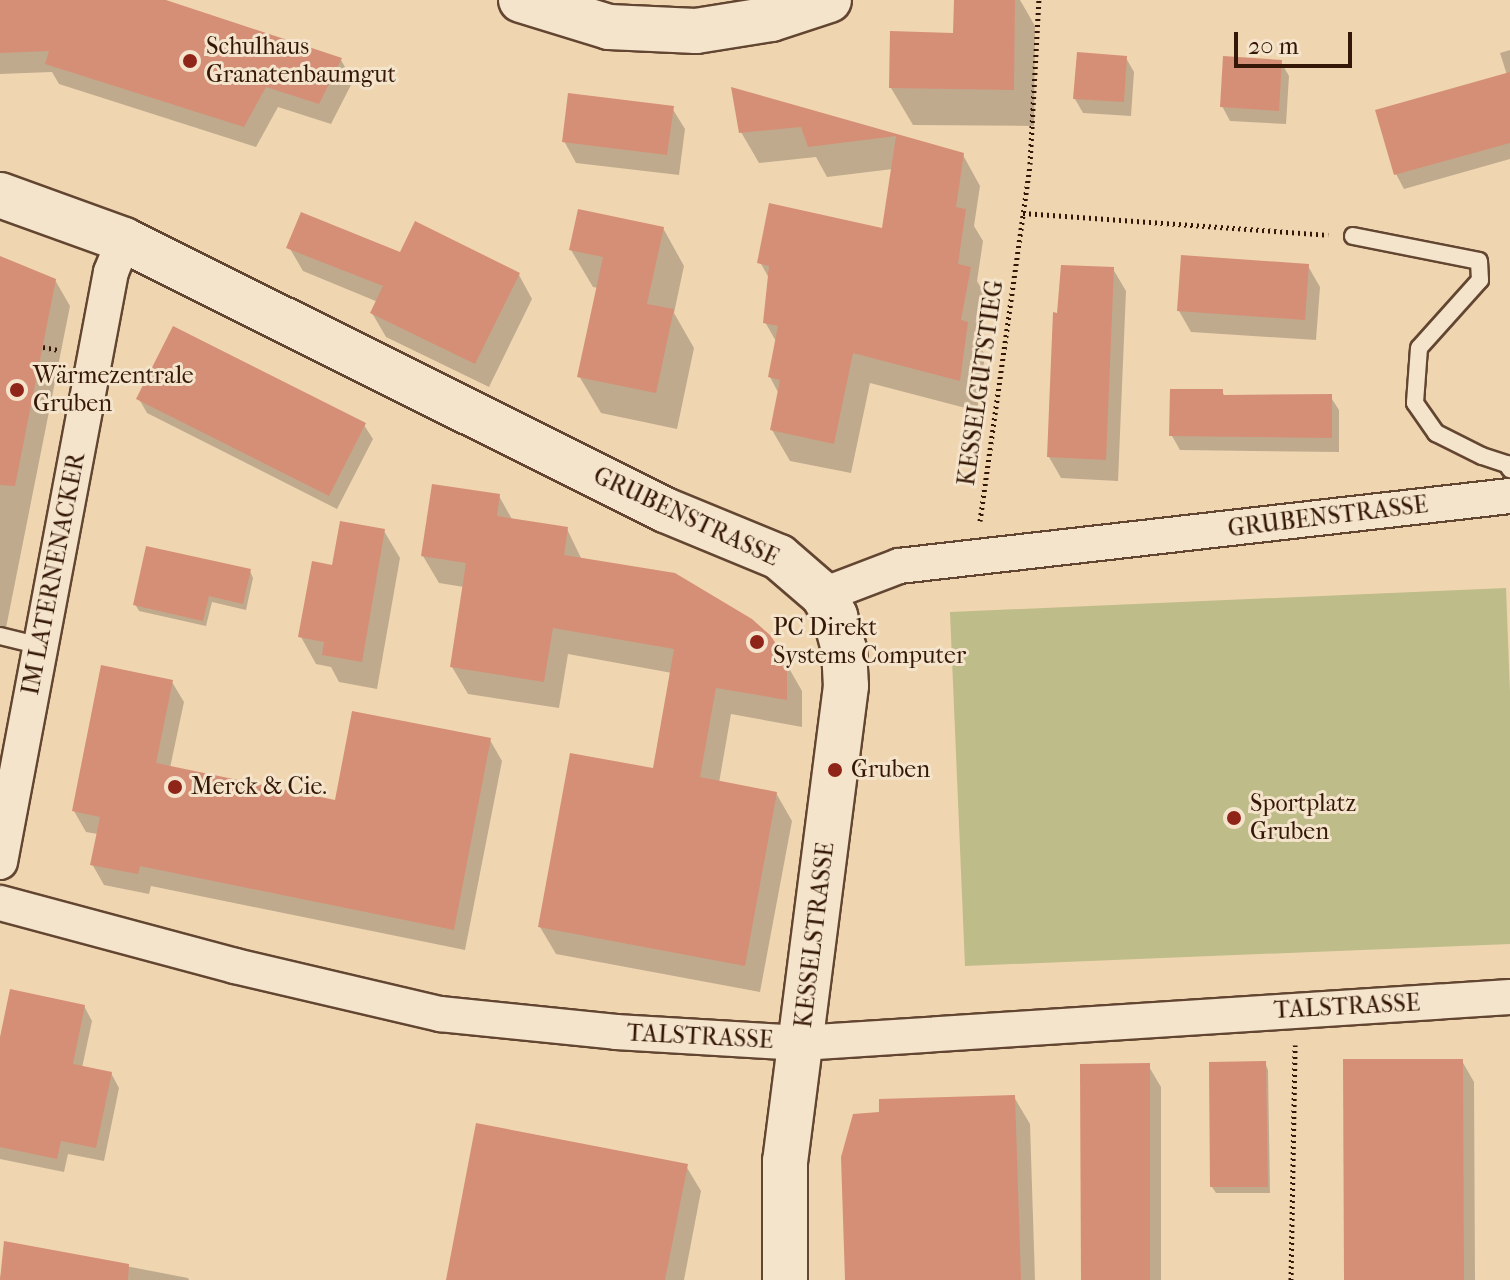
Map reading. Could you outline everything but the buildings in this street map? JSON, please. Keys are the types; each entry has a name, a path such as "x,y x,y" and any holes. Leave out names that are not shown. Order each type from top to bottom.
{"street":[{"path":"521,0 609,27 696,31 771,19 829,0"},
{"name":"GRUBENSTRASSE","path":"0,195 124,240 665,510 779,557 823,595 899,566 1510,496"},
{"name":"IM LATERNENACKER","path":"0,862 111,272 124,240"},
{"name":"KESSELSTRASSE","path":"785,1280 785,1161 846,686 844,649 835,616 823,595"},
{"name":"TALSTRASSE","path":"0,903 235,966 440,1014 616,1032 801,1043 1510,997"}],"lane":[{"path":"1353,236 1479,261 1480,280 1419,348 1415,403 1436,433 1482,456 1507,464 1510,469"},
{"path":"0,636 41,646"}],"path":[{"name":"KESSELGUTSTIEG","path":"975,557 1030,164 1039,0"},
{"path":"1023,213 1353,236"},
{"path":"1291,1280 1295,1010"}],"shaded area":[{"name":"Sportplatz Gruben","path":"1506,588 1510,693 1510,944 965,966 950,612"}],"place":[{"name":"Schulhaus Granatenbaumgut","path":"190,61"},
{"name":"Wärmezentrale Gruben","path":"17,390"},
{"name":"PC Direkt Systems Computer","path":"757,642"},
{"name":"Gruben","path":"835,770"},
{"name":"Merck & Cie.","path":"175,787"},
{"name":"Sportplatz Gruben","path":"1234,818"}]}
